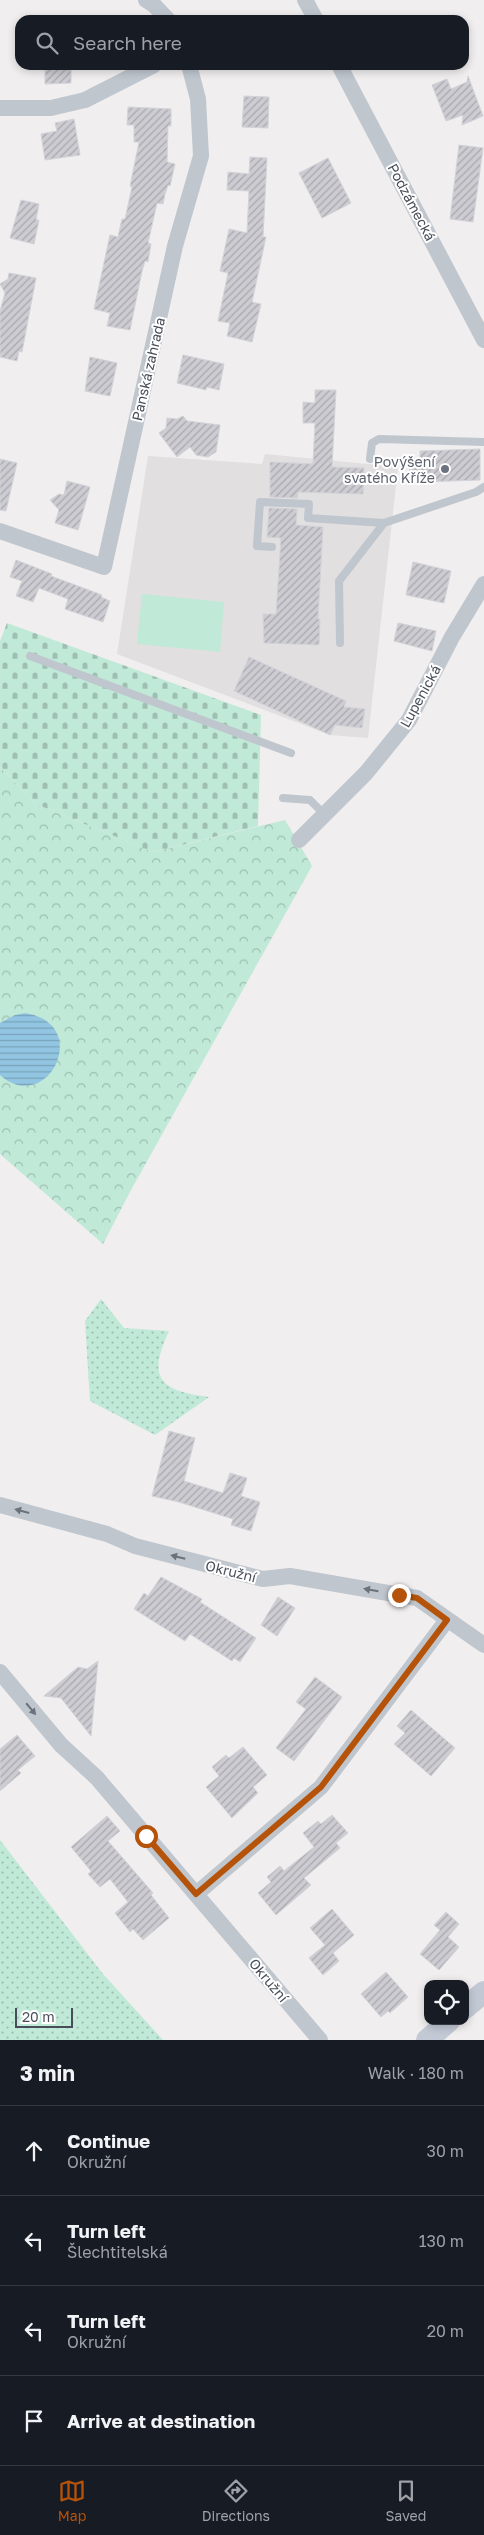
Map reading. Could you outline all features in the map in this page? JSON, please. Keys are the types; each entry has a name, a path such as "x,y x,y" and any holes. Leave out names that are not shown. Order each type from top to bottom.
{"street":[{"path":"146,0 163,15"},
{"path":"305,0 313,15"},
{"path":"0,108 51,108 85,100 144,70"},
{"name":"Panská zahrada","path":"0,531 104,567 175,246 201,156 198,99 190,70"},
{"name":"Podzámecká","path":"342,70 484,340"},
{"name":"Lupenická","path":"299,840 366,773 409,720 452,637 484,584"},
{"name":"Okružní","path":"0,1505 61,1518 135,1546 263,1579 290,1576 417,1598 484,1645"},
{"path":"196,1894 321,1787 447,1620"},
{"name":"Okružní","path":"0,1672 61,1745 97,1778 320,2040"},
{"path":"469,2005 484,1992"},
{"path":"427,2040 444,2025"}],"lane":[{"path":"370,459 372,443 379,439 484,442"},
{"path":"272,547 257,546 260,502 309,504 308,518 384,523 476,492 484,487"},
{"path":"340,643 339,582 384,523"},
{"path":"30,656 291,753"},
{"path":"283,798 310,800 321,811 326,812"}],"shaded area":[{"path":"265,454 398,467 368,738 330,735 117,654 148,456 262,464"}],"green space":[{"path":"142,594 224,602 220,652 137,644"},
{"path":"7,623 261,715 258,826 153,852 36,804 0,767 0,641"},
{"path":"0,767 36,804 153,852 285,820 312,866 131,1190 103,1244 0,1154"},
{"path":"101,1299 124,1328 169,1331 159,1360 159,1371 162,1379 169,1386 179,1391 209,1397 155,1435 90,1401 85,1321"},
{"path":"0,1840 103,1974 163,2040 0,2040"}],"water":[{"path":"25,1013 46,1021 57,1033 60,1049 56,1064 47,1077 33,1085 17,1085 0,1075 0,1023 15,1015"}],"building":[{"path":"45,70 71,70 71,83 45,84"},
{"path":"468,76 483,116 462,125 463,115 446,121 432,85 447,79 451,89 467,82"},
{"path":"244,96 269,97 268,128 242,127"},
{"path":"128,107 171,109 171,126 168,126 167,162 175,164 170,186 168,185 163,204 157,203 148,243 151,244 148,262 145,261 142,271 130,330 107,326 110,313 94,309 110,235 118,237 122,219 125,219 132,187 130,186 139,142 134,142 134,125 127,125"},
{"path":"74,119 80,155 45,160 41,134 57,131 55,123"},
{"path":"459,145 483,148 473,222 450,219"},
{"path":"250,157 267,158 263,237 266,237 252,302 261,304 252,342 227,336 230,323 218,321 228,273 220,271 229,229 247,233 249,191 227,190 228,172 249,174"},
{"path":"328,158 351,203 322,218 299,173"},
{"path":"21,200 39,204 36,220 39,220 34,244 10,238"},
{"path":"9,273 36,278 22,352 19,351 17,361 0,357 0,311 5,293 0,284 8,279"},
{"path":"183,355 224,364 219,390 207,387 206,390 177,383"},
{"path":"90,357 117,363 110,396 85,391"},
{"path":"315,390 336,390 332,467 364,468 363,494 298,492 297,498 270,497 270,462 313,464 315,423 303,423 303,402 315,403"},
{"path":"183,416 187,421 220,425 216,452 208,457 196,455 190,447 177,457 159,433 166,428 167,418 177,419"},
{"name":"Povýšení svatého Kříže","path":"480,449 480,480 420,482 420,475 410,475 409,459 420,458 420,451"},
{"path":"0,459 17,463 6,511 0,510"},
{"path":"67,481 90,487 78,530 55,523 59,510 50,500 59,494 64,495"},
{"path":"269,508 297,509 296,525 323,527 318,619 320,619 319,645 264,643 263,614 276,614 281,538 267,537"},
{"path":"16,560 52,574 51,576 102,595 101,597 110,601 103,622 65,609 68,599 39,588 33,602 16,596 22,581 10,577"},
{"path":"413,562 451,571 444,603 406,595"},
{"path":"398,623 436,631 432,651 394,641"},
{"path":"249,657 346,701 344,707 365,709 362,728 335,725 330,735 234,691"},
{"path":"169,1431 195,1438 184,1481 223,1493 230,1473 247,1478 241,1496 260,1502 251,1531 231,1525 233,1519 179,1502 152,1496"},
{"path":"161,1577 202,1599 200,1602 256,1638 240,1662 234,1658 232,1661 190,1634 185,1641 134,1609 144,1593 148,1596"},
{"path":"278,1597 295,1608 277,1636 261,1625"},
{"path":"98,1661 91,1736 61,1698 44,1696 78,1667 87,1669"},
{"path":"315,1677 342,1697 294,1761 276,1748 306,1709 296,1702"},
{"path":"411,1710 455,1748 431,1776 394,1744 405,1733 397,1726"},
{"path":"17,1735 35,1756 18,1770 21,1773 0,1791 0,1749"},
{"path":"243,1747 267,1775 253,1787 258,1793 232,1818 206,1787 219,1776 212,1767 226,1755 229,1758"},
{"path":"332,1815 348,1833 336,1843 340,1848 304,1878 311,1885 276,1915 258,1893 271,1882 267,1877 280,1866 284,1871 314,1847 303,1833 318,1821 321,1824"},
{"path":"107,1816 120,1831 108,1841 153,1893 151,1895 169,1918 143,1940 133,1929 130,1932 115,1913 128,1902 110,1879 100,1887 88,1874 91,1871 71,1847"},
{"path":"332,1909 354,1935 333,1953 339,1961 323,1975 309,1958 325,1945 310,1928"},
{"path":"446,1912 459,1924 448,1937 459,1947 439,1970 420,1954 440,1930 434,1925"},
{"path":"386,1972 408,1997 390,2013 388,2011 381,2017 361,1994"}],"place":[{"name":"Povýšení svatého Kříže","path":"445,469"}],"route":[{"path":"146,1836 196,1894 321,1787 447,1620 417,1598 399,1595"}]}
